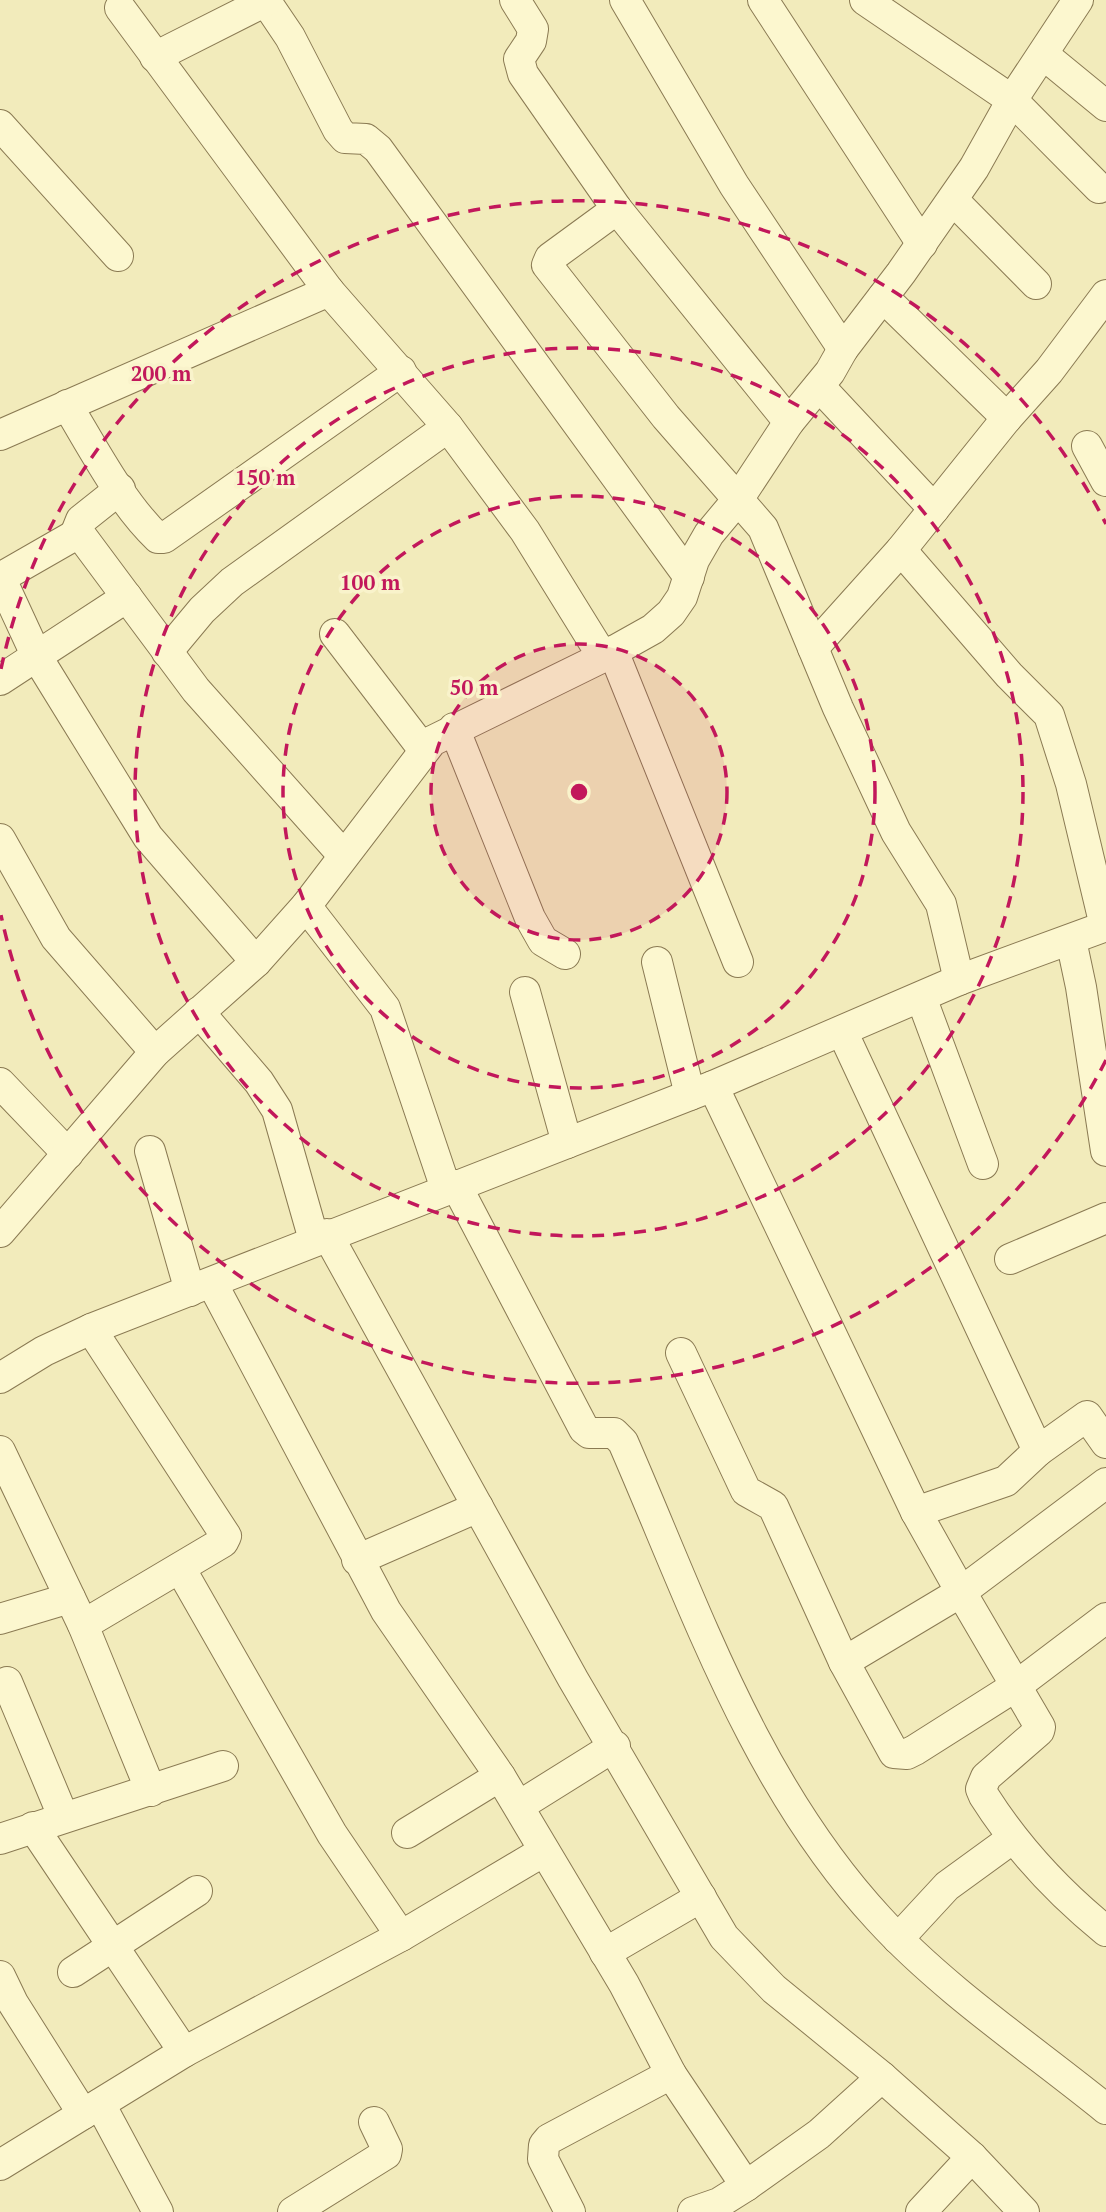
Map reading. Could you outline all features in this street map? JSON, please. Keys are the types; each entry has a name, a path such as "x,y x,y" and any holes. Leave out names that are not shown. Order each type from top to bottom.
{"street":[{"path":"155,57 266,0 290,37 338,130 345,138 366,139 378,149 689,577"},
{"path":"515,0 533,29 531,41 521,53 519,66 617,209 789,422"},
{"path":"625,0 734,185 843,349"},
{"path":"763,0 922,244"},
{"path":"865,0 1012,100 1099,188"},
{"path":"0,1232 155,1052 256,962 306,906 423,749 454,729 608,654 653,629 671,613 682,597 709,534 740,498 789,422 819,386 843,349 953,200 1012,100 1079,0"},
{"path":"120,8 329,291 448,427 525,531 608,654 738,962"},
{"path":"1044,55 1106,106"},
{"path":"0,125 118,256"},
{"path":"953,200 1036,284"},
{"path":"617,209 550,258 547,265 666,417 740,498 763,528 813,648 896,832 941,904 959,980"},
{"path":"0,435 329,291"},
{"path":"883,297 1007,418"},
{"path":"813,648 901,550 1007,418 1103,308"},
{"path":"67,405 120,489 152,532 164,538 401,371"},
{"path":"819,386 934,509"},
{"path":"167,652 222,590 448,427"},
{"path":"1087,446 1106,481"},
{"path":"120,489 81,520 75,535 0,578 37,657 148,837 256,962"},
{"path":"75,535 84,538 167,652 246,748 344,855"},
{"path":"0,1377 44,1351 91,1329 701,1090 959,980 1106,926 1071,784 1049,715 1009,675 901,550"},
{"path":"0,680 127,597"},
{"path":"335,634 423,749"},
{"path":"454,729 530,918 543,941 565,954"},
{"path":"0,839 56,938 96,989 155,1052"},
{"path":"306,906 385,1008 451,1187 584,1429 589,1433 614,1433 622,1441 746,1726 830,1860 898,1939 1106,2109"},
{"path":"1070,940 1081,987 1106,1151"},
{"path":"657,962 701,1090 916,1512 1039,1722 1039,1731 986,1777 981,1789 1013,1838 1056,1886 1106,1931"},
{"path":"525,992 567,1143"},
{"path":"921,997 983,1164"},
{"path":"199,1012 259,1082 277,1110 321,1237 478,1507 573,1679 615,1746 724,1937 747,1963 821,2029 882,2077 972,2157 1024,2212"},
{"path":"842,1031 1038,1451"},
{"path":"0,1083 68,1154"},
{"path":"150,1151 201,1287 386,1611 519,1806 605,1953 671,2074 746,2186"},
{"path":"1010,1259 1106,1218"},
{"path":"83,1625 223,1542 225,1532 91,1329"},
{"path":"681,1353 746,1491 773,1506 844,1662 889,1747 900,1754 915,1750 1016,1686 1106,1618"},
{"path":"916,1512 999,1484 1021,1469 1038,1451 1096,1410 1106,1443"},
{"path":"0,1451 83,1625 151,1791"},
{"path":"844,1662 961,1592 1106,1483"},
{"path":"357,1560 478,1507"},
{"path":"180,1568 332,1834 401,1936"},
{"path":"0,1619 70,1598"},
{"path":"6,1682 63,1816"},
{"path":"519,1806 615,1746"},
{"path":"0,1839 63,1816 151,1791 223,1766"},
{"path":"407,1833 500,1776"},
{"path":"33,1827 184,2052"},
{"path":"898,1939 947,1886 1013,1838"},
{"path":"0,2165 184,2052 401,1936 544,1851"},
{"path":"73,1972 197,1891"},
{"path":"605,1953 701,1897"},
{"path":"0,1976 13,2003 91,2109 158,2212"},
{"path":"569,2212 543,2159 544,2145 671,2074"},
{"path":"694,2212 719,2203 819,2134 882,2077"},
{"path":"293,2212 386,2154 387,2149 373,2122"},
{"path":"921,2212 972,2157"}]}
